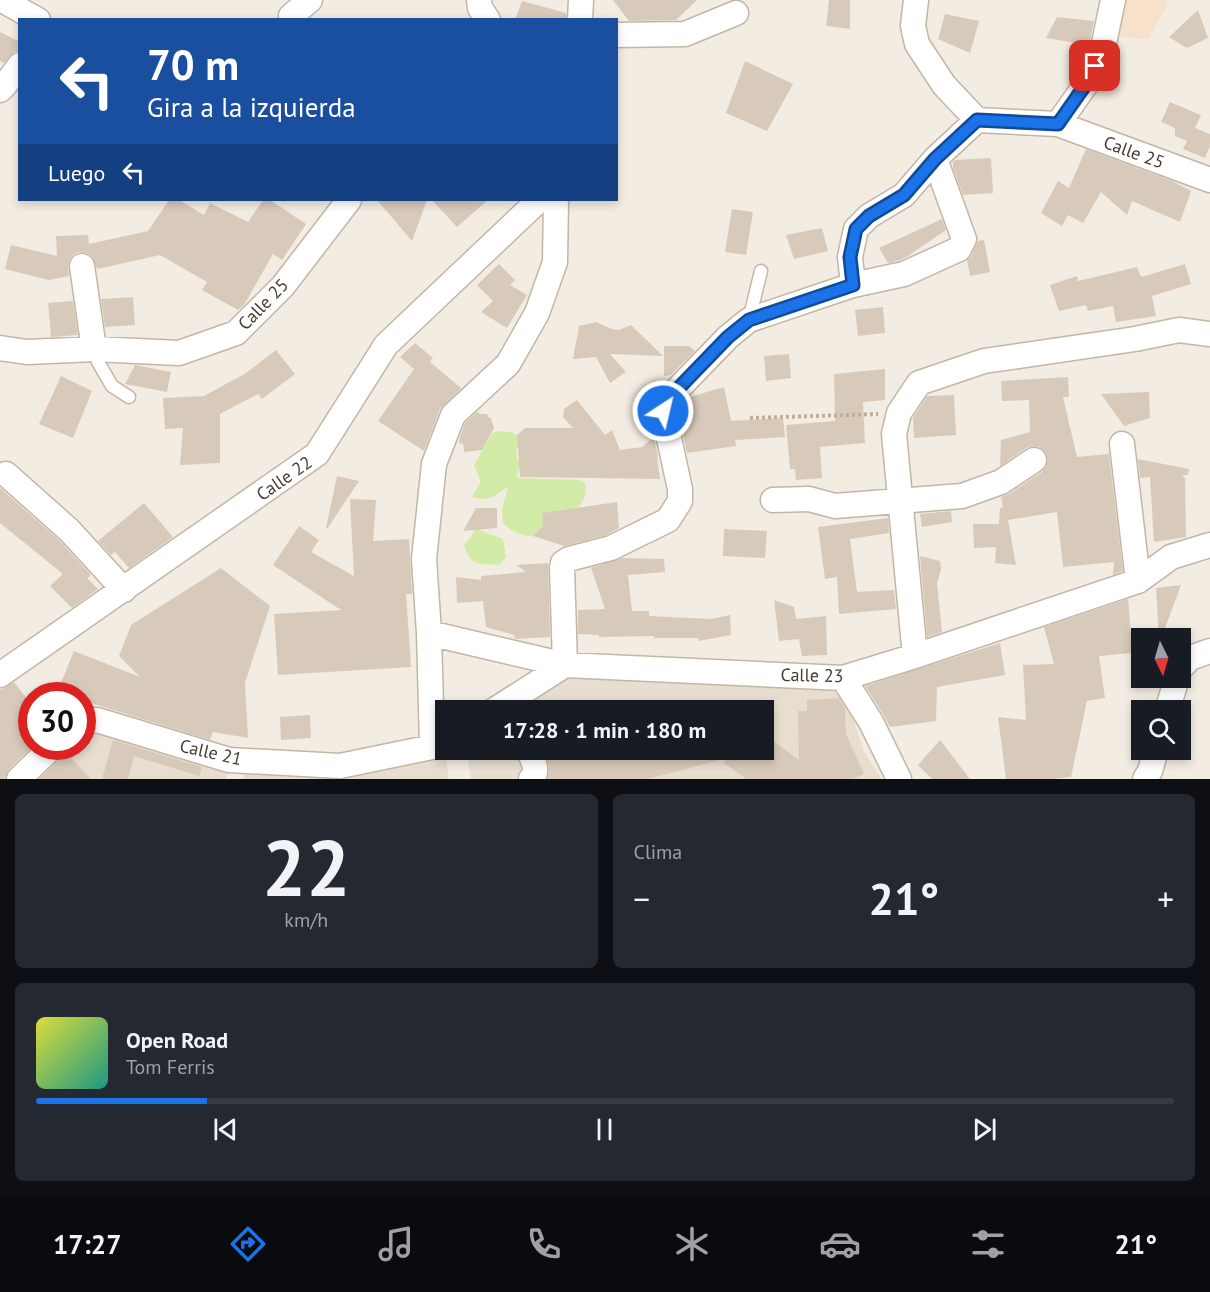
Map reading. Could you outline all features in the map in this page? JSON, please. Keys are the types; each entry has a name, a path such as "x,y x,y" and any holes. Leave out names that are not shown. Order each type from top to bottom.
{"street":[{"path":"3,0 34,18"},
{"path":"288,12 310,0"},
{"path":"479,0 480,8 487,18"},
{"path":"580,0 580,18"},
{"path":"853,285 850,257 856,229 869,216 904,195 935,159 977,120 944,85 917,44 913,26 916,0"},
{"path":"1058,124 1086,84 1103,48 1113,0"},
{"path":"618,35 685,34 736,13"},
{"path":"0,90 18,68"},
{"name":"Calle 25","path":"977,120 1058,124 1210,180"},
{"path":"517,700 565,665 563,562 611,548 668,520 680,501 680,489 663,411 670,397 728,337 749,320 853,285 904,274 962,246 964,239 935,159"},
{"name":"Calle 25","path":"0,348 27,352 94,349 179,353 236,333 283,286 348,201"},
{"name":"Calle 22","path":"0,675 317,454 386,345 538,201"},
{"path":"435,700 424,560 434,464 453,415 508,364 537,313 555,262 556,201"},
{"path":"82,266 94,349"},
{"path":"915,656 894,434 899,413 918,383 984,361 1135,339 1179,330 1210,334"},
{"path":"1122,444 1138,581"},
{"path":"773,500 810,499 835,506 962,496 1001,482 1034,460"},
{"path":"6,474 69,530 123,590"},
{"name":"Calle 23","path":"429,633 565,665 843,678 1138,581 1171,557 1210,545"},
{"path":"1191,658 1210,651"},
{"path":"843,678 871,722 899,779"},
{"name":"Calle 21","path":"96,720 226,770 340,766 435,744"},
{"path":"19,779 39,760"},
{"path":"531,779 536,770 532,760"},
{"path":"1145,779 1153,760"}],"lane":[{"path":"749,320 761,271"},
{"path":"94,349 105,376 112,386 129,398"}],"path":[{"path":"750,418 899,413"}],"shaded area":[{"path":"1125,0 1168,0 1149,39 1117,37 1120,6"},
{"path":"573,670 843,686 864,752 882,779 471,779 468,760 774,760 774,700 529,700"},
{"path":"96,728 231,768 226,779 32,779 52,760 96,760"},
{"path":"435,751 435,760 446,760 449,779 243,779 249,763"}],"green space":[{"path":"500,431 515,434 522,442 523,446 516,450 517,459 522,461 517,478 580,480 585,483 585,494 576,512 563,510 542,513 543,526 533,536 525,535 513,531 503,523 502,509 508,486 486,499 472,496 481,482 474,465 492,433"},
{"path":"476,527 503,539 506,557 499,565 477,563 470,557 464,545"}],"building":[{"path":"613,0 697,0 676,20 629,21"},
{"path":"829,0 850,0 850,29 826,26"},
{"path":"522,1 566,13 566,18 516,18"},
{"path":"1198,10 1208,38 1187,48 1169,37"},
{"path":"945,14 979,21 970,53 938,39"},
{"path":"1057,17 1094,21 1089,45 1046,38"},
{"path":"0,32 18,41 18,51 14,52 4,63 0,61"},
{"path":"745,61 793,84 767,131 726,113"},
{"path":"1170,102 1201,115 1195,128 1210,134 1210,146 1205,158 1183,149 1187,141 1175,136 1175,128 1161,122"},
{"path":"1086,149 1172,181 1191,191 1180,222 1132,201 1127,215 1101,192 1083,223 1068,215 1062,226 1041,213 1058,181 1069,188"},
{"path":"991,158 993,193 963,195 953,162"},
{"path":"168,201 181,201 204,215 210,203 248,222 262,201 272,201 306,224 282,260 273,254 244,305 238,310 202,290 207,282 160,255 97,269 93,257 79,252 69,260 69,276 49,280 5,269 11,245 57,256 56,236 88,235 89,244 148,231"},
{"path":"378,201 427,201 412,241"},
{"path":"433,201 487,201 457,227"},
{"path":"732,209 753,212 746,255 725,252"},
{"path":"942,219 946,230 908,256 888,263 879,248"},
{"path":"822,228 828,251 794,259 786,235"},
{"path":"984,240 990,272 970,276 967,260 972,255 978,241"},
{"path":"499,264 515,280 510,285 527,295 507,328 481,312 493,301 477,285"},
{"path":"1185,264 1191,284 1152,296 1156,316 1116,322 1113,306 1088,311 1086,305 1059,311 1050,285 1077,276 1078,281 1137,267 1141,277"},
{"path":"133,297 135,325 105,327 101,299"},
{"path":"73,301 78,335 51,337 48,303"},
{"path":"883,307 885,333 858,336 855,310"},
{"path":"596,322 619,330 631,325 663,356 610,354 626,372 610,383 596,357 573,359 579,326"},
{"path":"415,343 433,358 430,362 461,388 440,409 424,451 378,421 414,369 400,357"},
{"path":"664,346 689,346 695,351 671,375 664,376"},
{"path":"276,350 295,374 262,399 258,394 220,414 220,463 180,465 183,428 165,429 163,398 204,396 246,373"},
{"path":"789,354 791,378 766,381 764,356"},
{"path":"135,365 171,372 167,392 125,384"},
{"path":"885,369 885,400 863,402 865,443 820,447 822,478 796,480 795,469 790,469 786,425 835,421 834,374"},
{"path":"61,376 92,391 73,438 39,424"},
{"path":"1068,377 1069,397 1063,397 1077,457 1109,454 1123,571 1113,575 1114,562 1063,567 1057,512 1008,520 1016,565 995,563 996,547 974,548 973,524 999,524 1000,508 1003,508 1001,497 1042,472 1048,460 1040,447 1033,446 1026,448 1000,466 1001,440 1030,432 1029,400 1002,401 1001,381"},
{"path":"724,387 731,421 783,418 785,437 735,440 736,446 687,453 678,413 682,405 690,397"},
{"path":"1149,392 1150,418 1124,426 1101,394"},
{"path":"954,395 956,435 914,438 913,418 927,396"},
{"path":"577,400 605,435 612,430 620,450 642,447 654,437 660,479 520,477 517,435 525,428 573,428 563,417 564,409"},
{"path":"477,412 487,414 494,428 482,450 464,452 463,443 460,444 459,440 465,423"},
{"path":"1138,459 1189,469 1188,475 1182,475 1185,478 1186,537 1154,542 1150,477 1140,478"},
{"path":"337,476 359,481 327,529 326,528"},
{"path":"0,488 59,540 91,575 87,578 98,589 72,608 50,586 63,574 0,523"},
{"path":"350,499 376,500 373,541 409,539 412,594 406,594 411,667 278,675 274,614 341,610 273,565 299,526 319,540 311,552 354,576"},
{"path":"617,502 619,528 606,535 564,546 533,536 543,526 542,513"},
{"path":"144,503 173,537 129,568 115,552 111,555 98,541"},
{"path":"476,508 497,508 497,528 463,531"},
{"path":"951,511 952,522 922,527 920,514"},
{"path":"888,518 889,533 850,539 857,592 894,590 896,609 839,614 837,577 825,579 818,527"},
{"path":"724,529 767,531 765,558 723,556"},
{"path":"920,556 940,561 941,570 937,583 942,632 927,637"},
{"path":"622,558 664,559 665,572 628,575 632,611 649,611 649,616 711,619 730,615 731,635 698,641 698,638 599,637 599,635 578,634 578,610 605,609 591,568"},
{"path":"548,563 550,637 515,639 514,635 486,627 483,601 457,603 456,577 481,580 481,576 526,572 516,565"},
{"path":"221,568 270,606 245,683 248,738 213,732 210,740 96,704 96,682 61,682 74,651 140,677 119,656 131,625"},
{"path":"1181,585 1165,628 1158,628 1156,588"},
{"path":"1128,599 1131,653 1099,656 1105,698 1087,701 1071,777 1006,779 998,717 1026,720 1023,665 1054,664 1044,627"},
{"path":"774,600 794,607 796,619 826,616 827,655 802,656 799,639 779,641"},
{"path":"1000,643 1005,675 937,687 936,721 890,727 865,686"},
{"path":"14,682 18,687 18,760 9,769 5,779 0,779 0,690"},
{"path":"839,698 845,708 846,734 864,774 853,779 746,779 724,763 726,760 774,760 774,741 799,760 798,711 807,711 807,700"},
{"path":"310,715 311,738 281,740 280,717"},
{"path":"113,740 202,767 199,776 134,756 128,779 102,779"},
{"path":"940,740 970,779 932,779 918,765"},
{"path":"59,760 73,760 91,779 39,779"},
{"path":"547,760 719,760 648,779 548,779"}],"route":[{"path":"663,411 670,397 728,337 749,320 853,285 850,257 856,229 869,216 904,195 935,159 977,120 1058,124 1086,84 1095,66"}]}
